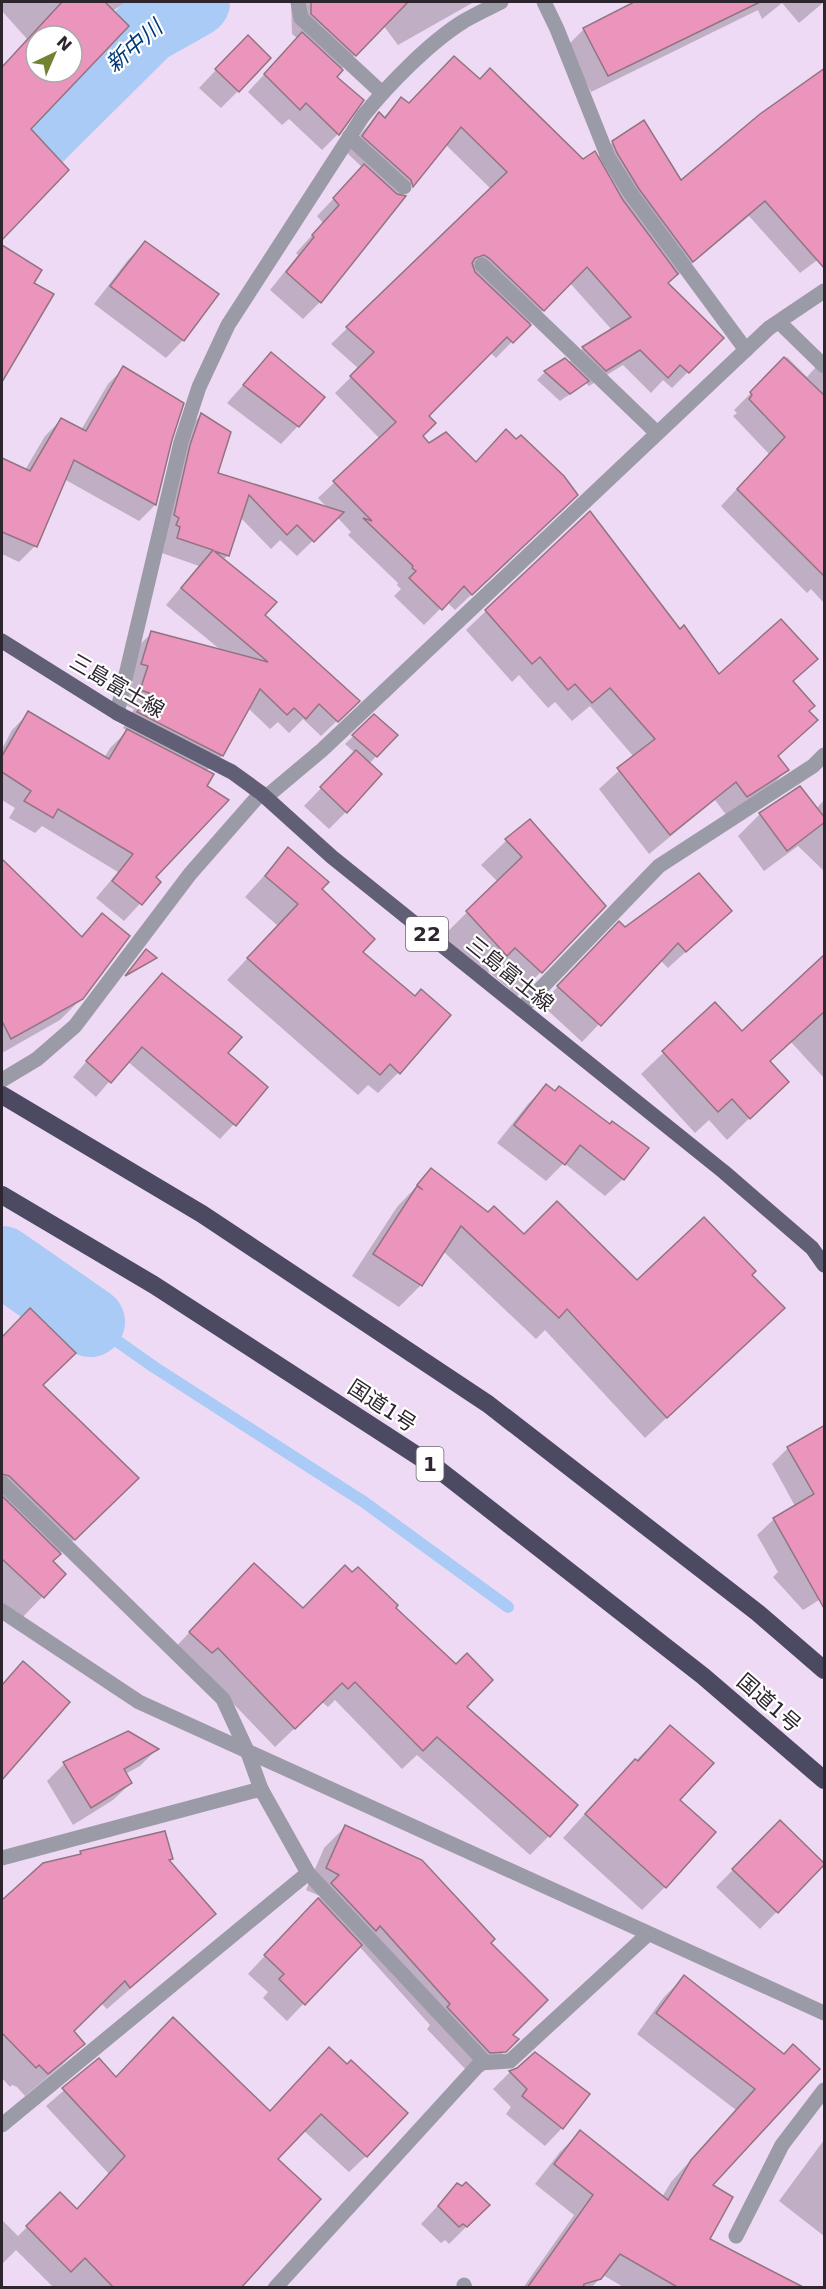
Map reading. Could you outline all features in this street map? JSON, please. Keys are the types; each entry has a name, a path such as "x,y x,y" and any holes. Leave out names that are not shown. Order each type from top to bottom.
{"highway":[{"path":"2,1095 202,1214 488,1404 758,1613 825,1670"},
{"name":"国道1号","path":"2,1195 154,1286 438,1470 703,1676 825,1780"}],"main road":[{"name":"三島富士線","path":"2,641 117,713 232,772 264,795 332,857 766,1207 812,1248 825,1265"}],"street":[{"path":"298,2 301,18 382,93"},
{"path":"117,713 178,454 199,387 228,326 349,137 382,93 464,21 501,2"},
{"path":"544,2 557,28 608,157 631,194 746,350"},
{"path":"349,137 404,187"},
{"path":"483,265 657,434"},
{"path":"2,1080 37,1059 75,1026 190,874 264,795 322,750 746,350 779,322 825,291"},
{"path":"779,322 825,366"},
{"path":"520,1009 659,866 813,766 825,755"},
{"path":"2,1483 224,1699 261,1789 309,1873 483,2060 275,2288"},
{"path":"2,1611 139,1702 825,2013"},
{"path":"2,1858 261,1789"},
{"path":"2,2125 309,1873"},
{"path":"480,2063 510,2061 648,1934"},
{"path":"736,2236 782,2145 825,2090"}],"water":[{"path":"2,1250 73,1294 73,1326 2,1284"}],"building":[{"path":"62,2 105,2 129,26 84,73 84,24 42,24"},
{"path":"311,2 408,2 356,56 311,14"},
{"path":"634,2 760,2 608,76 583,28"},
{"path":"302,32 343,70 337,77 364,100 339,135 306,103 300,110 264,74"},
{"path":"248,35 271,58 239,92 215,69"},
{"path":"24,43 24,84 74,84 31,129 69,170 2,240 2,67"},
{"path":"454,56 480,79 490,68 583,159 595,151 623,200 678,274 668,283 724,338 689,373 680,365 668,378 640,350 606,371 582,347 631,317 587,267 544,311 489,258 484,255 475,258 472,263 475,272 531,325 513,343 507,337 429,416 436,423 423,436 429,443 446,432 476,462 506,429 516,439 521,435 564,476 578,495 472,595 464,586 442,610 409,578 416,571 412,568 413,566 363,518 372,521 333,481 396,422 350,376 374,352 346,327 507,172 461,127 413,187 411,180 362,136 379,112 385,118 401,97 409,103"},
{"path":"825,68 825,269 765,201 693,262 639,189 612,141 644,120 681,180 760,114"},
{"path":"364,164 397,194 406,196 321,303 286,272 314,237 312,235 339,205 333,198"},
{"path":"145,241 219,294 184,341 110,286"},
{"path":"2,245 42,270 34,283 54,294 2,382"},
{"path":"271,352 325,397 299,427 243,385"},
{"path":"784,357 825,396 825,577 737,489 785,437 749,399 752,395 750,392"},
{"path":"565,358 589,381 570,394 544,371"},
{"path":"123,366 184,403 156,505 74,460 37,547 2,532 2,458 30,471 61,418 86,431"},
{"path":"201,413 231,432 218,473 344,512 314,542 297,525 287,535 249,495 229,556 214,551 277,602 265,615 360,701 338,722 319,704 306,719 294,708 287,715 260,689 223,756 137,712 149,693 140,690 148,666 141,664 151,631 268,662 181,588 213,550 177,538 180,527 176,525 179,518 174,515 190,445"},
{"path":"590,511 680,629 684,625 719,674 781,619 818,659 793,681 815,706 809,711 818,720 778,756 789,770 747,797 736,782 670,835 617,768 655,739 610,688 592,703 575,684 568,690 540,657 532,664 485,610"},
{"path":"28,711 109,759 127,729 214,774 207,786 229,800 156,877 161,882 142,905 112,881 133,854 58,809 53,818 24,801 31,791 2,772 2,756"},
{"path":"374,714 398,735 377,757 352,735"},
{"path":"356,750 382,774 347,813 320,787"},
{"path":"800,786 825,818 825,822 787,851 759,813"},
{"path":"530,819 606,906 542,973 515,948 507,956 466,911 522,857 505,839"},
{"path":"288,847 329,882 322,889 375,939 363,952 415,996 421,989 451,1015 400,1074 390,1064 380,1075 247,958 298,904 265,876"},
{"path":"2,859 82,937 102,913 130,936 83,999 11,1039 2,1021"},
{"path":"699,873 732,911 686,952 678,943 601,1026 557,986 619,921 625,927"},
{"path":"146,949 157,958 125,976"},
{"path":"825,954 825,1011 770,1061 789,1082 750,1119 732,1099 718,1112 662,1051 715,1002 742,1031"},
{"path":"162,973 242,1037 228,1053 268,1087 236,1126 142,1047 111,1083 86,1061"},
{"path":"546,1084 555,1091 559,1086 610,1124 612,1121 649,1148 624,1180 580,1145 565,1165 514,1125"},
{"path":"431,1168 488,1212 494,1206 524,1234 557,1201 637,1280 704,1217 756,1271 752,1275 785,1308 667,1418 567,1309 559,1318 461,1226 422,1286 373,1254 417,1186 423,1190 417,1185"},
{"path":"30,1308 76,1353 43,1385 139,1478 75,1540 9,1476 2,1474 2,1337"},
{"path":"825,1425 825,1610 773,1518 814,1494 787,1447"},
{"path":"2,1496 61,1554 53,1561 66,1574 44,1598 2,1559"},
{"path":"254,1563 303,1608 345,1565 352,1572 358,1567 398,1605 396,1608 456,1664 467,1653 493,1680 467,1707 578,1805 550,1837 437,1737 423,1751 355,1682 348,1689 342,1683 295,1729 218,1648 212,1653 189,1632"},
{"path":"23,1661 70,1702 2,1780 2,1685"},
{"path":"670,1725 714,1763 680,1800 716,1832 666,1888 585,1814 635,1759 638,1761"},
{"path":"128,1731 159,1749 124,1769 132,1783 91,1808 63,1762"},
{"path":"780,1820 825,1864 778,1913 732,1869"},
{"path":"345,1825 422,1860 495,1939 491,1943 548,2000 513,2035 519,2039 506,2052 490,2053 447,2007 450,2004 380,1926 376,1931 331,1883 339,1875 326,1868"},
{"path":"165,1831 173,1859 169,1860 216,1914 130,1988 125,1981 74,2031 85,2044 48,2074 39,2065 36,2068 2,2033 2,1900 43,1863 81,1854 80,1851"},
{"path":"318,1898 362,1945 305,2005 279,1979 284,1974 264,1955"},
{"path":"684,1975 784,2054 793,2044 820,2069 713,2185 733,2197 710,2239 805,2288 679,2288 620,2254 601,2279 584,2284 583,2288 527,2288 593,2195 554,2164 580,2130 668,2200 691,2160 755,2089 656,2013"},
{"path":"173,2017 270,2111 329,2047 347,2064 351,2060 408,2113 367,2157 321,2114 278,2159 321,2199 241,2288 114,2288 85,2258 71,2272 26,2226 60,2192 77,2209 125,2156 62,2088 99,2058 116,2077"},
{"path":"535,2052 590,2094 563,2129 522,2096 527,2089 509,2071 517,2068"},
{"path":"466,2182 490,2205 467,2227 463,2224 459,2227 438,2206 457,2183 462,2186"}],"waterway":[{"name":"新中川","path":"2,173 147,29 195,2"},
{"path":"2,1261 90,1322"},
{"path":"90,1322 154,1367 364,1502 508,1607"}]}
